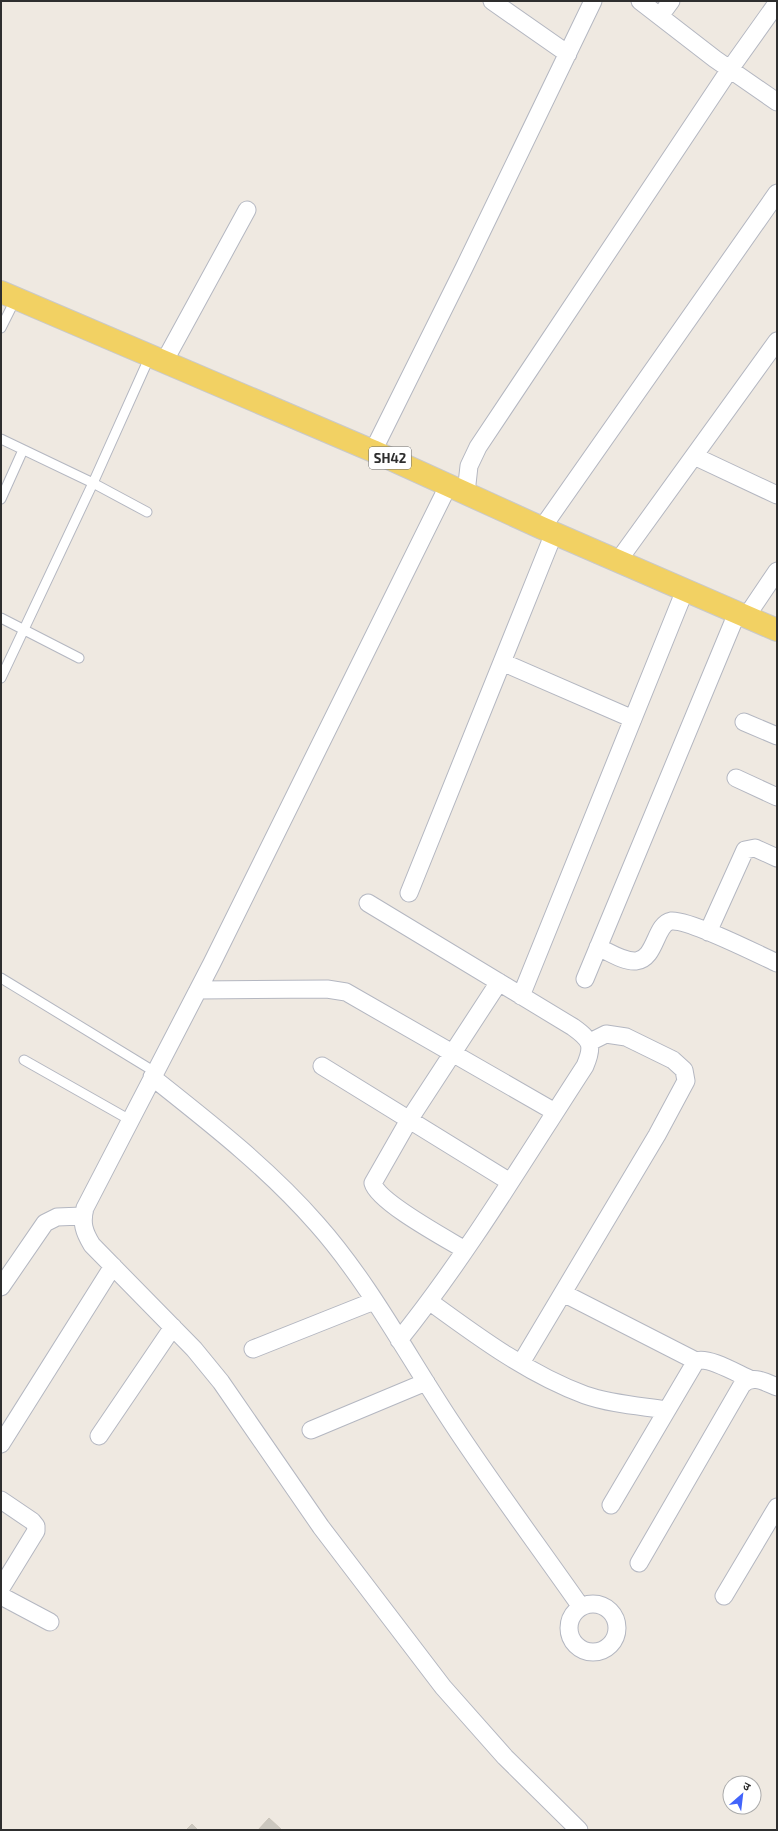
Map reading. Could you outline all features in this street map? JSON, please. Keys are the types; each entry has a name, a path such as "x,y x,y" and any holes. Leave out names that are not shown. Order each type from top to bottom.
{"main road":[{"name":"SH42","path":"8,295 374,451 548,530 777,630"}],"street":[{"path":"492,1 568,54"},
{"path":"374,451 593,1"},
{"path":"640,1 730,69 777,102"},
{"path":"660,16 671,1"},
{"path":"574,1828 505,1757 443,1687 322,1527 221,1382 173,1327 92,1245 85,1234 82,1216 130,1120 478,447 730,69 777,3"},
{"path":"409,893 502,662 548,530 777,193"},
{"path":"157,359 247,210"},
{"path":"618,561 777,340"},
{"path":"694,456 777,495"},
{"path":"585,979 742,615 777,571"},
{"path":"521,996 685,590"},
{"path":"502,662 633,718"},
{"path":"744,722 777,736"},
{"path":"736,778 777,797"},
{"path":"708,932 746,850 755,848 777,858"},
{"path":"368,903 573,1027 584,1035 590,1042 590,1053 585,1066 465,1250 399,1340"},
{"path":"598,947 629,960 636,961 649,954 668,922 681,922 708,932 777,963"},
{"path":"465,1250 392,1205 374,1189 373,1183 410,1120 499,982"},
{"path":"198,990 327,989 346,992 555,1112"},
{"path":"521,1363 657,1136 686,1080 684,1070 674,1060 626,1037 606,1034 590,1042"},
{"path":"322,1066 510,1182"},
{"path":"154,1075 284,1188 317,1224 344,1257 455,1426 581,1607"},
{"path":"1,1287 45,1223 57,1217 82,1216"},
{"path":"1,1444 113,1266"},
{"path":"563,1293 696,1361"},
{"path":"254,1349 374,1301"},
{"path":"429,1301 488,1344 521,1363 585,1395 609,1401 666,1410"},
{"path":"99,1436 173,1327"},
{"path":"611,1505 696,1361 701,1359 711,1362 750,1379 762,1381 777,1387"},
{"path":"639,1563 742,1385 750,1379"},
{"path":"311,1430 426,1382"},
{"path":"1,1500 32,1521 36,1526 36,1531 1,1588"},
{"path":"724,1596 777,1507"},
{"path":"1,1596 50,1622"}],"lane":[{"path":"1,328 8,295"},
{"path":"1,678 93,483 157,359"},
{"path":"1,439 93,483 147,512"},
{"path":"1,499 23,450"},
{"path":"1,618 79,658"},
{"path":"1,978 154,1075"},
{"path":"24,1060 130,1120"}],"building":[{"path":"269,1818 282,1830 258,1830"},
{"path":"192,1824 198,1830 186,1830"}]}
